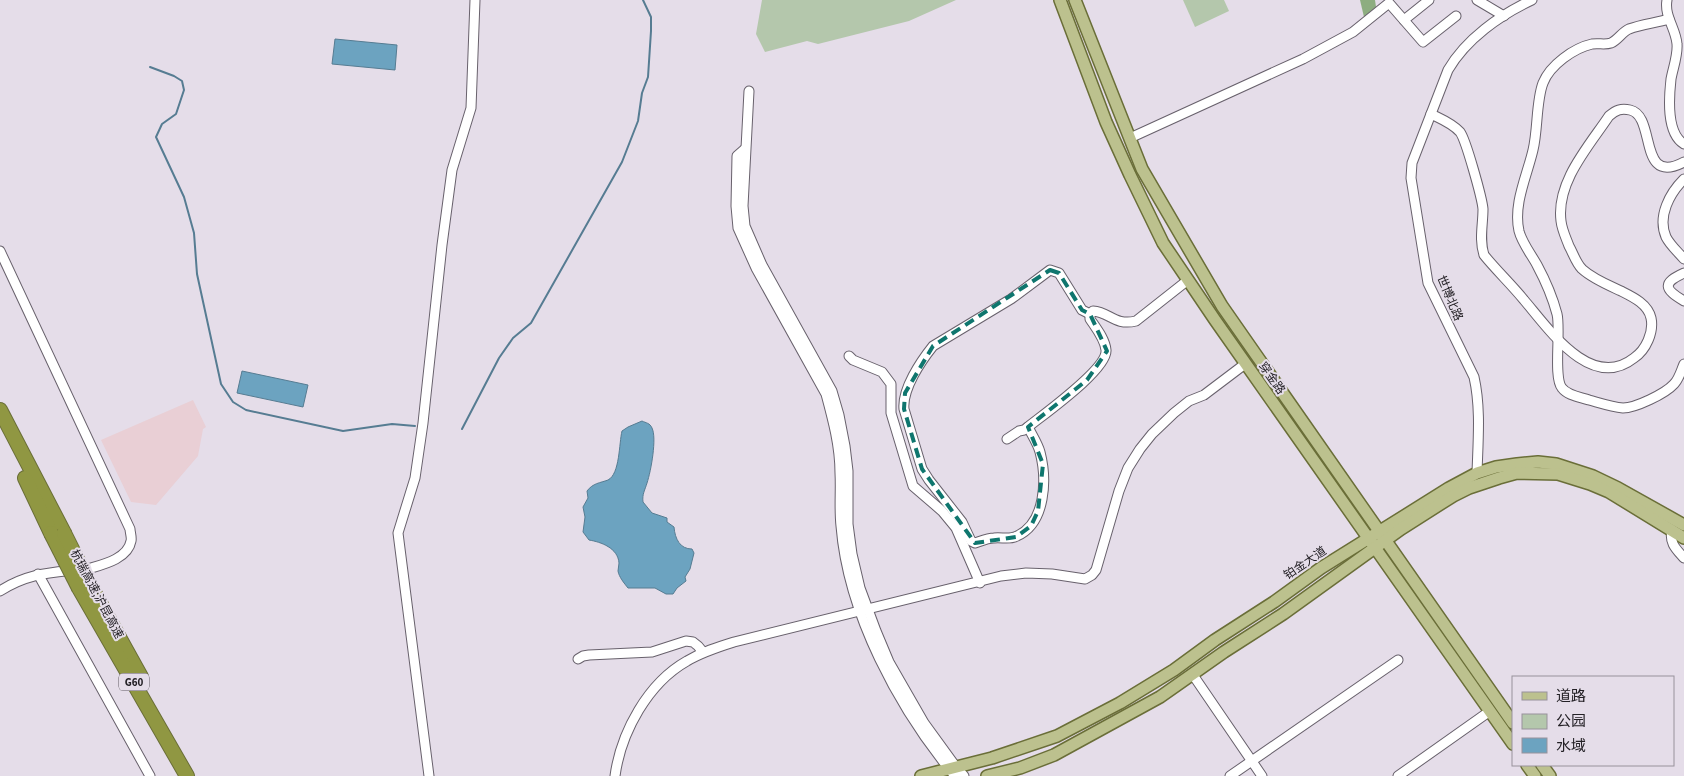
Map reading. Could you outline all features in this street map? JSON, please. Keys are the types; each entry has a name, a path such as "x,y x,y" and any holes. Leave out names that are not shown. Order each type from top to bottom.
{"highway":[{"name":"杭瑞高速;沪昆高速","path":"0,410 85,587 187,776"},
{"name":"杭瑞高速;沪昆高速","path":"0,425 58,533"},
{"name":"杭瑞高速;沪昆高速","path":"85,587 197,776"}],"main road":[{"name":"穿金路","path":"1060,0 1106,122 1164,243 1245,364 1512,743"},
{"name":"穿金路","path":"1076,0 1142,169 1222,306 1512,722"},
{"name":"铂金大道","path":"987,776 1020,768 1054,755 1160,697 1193,675 1449,488 1477,473 1496,467 1517,464 1538,462 1556,464 1593,476 1684,525"},
{"name":"铂金大道","path":"1382,536 1469,488 1518,473 1539,472 1558,474 1609,492 1684,538"},
{"name":"铂金大道","path":"921,776 956,772 1057,736 1120,703 1174,670 1321,568 1372,543"}],"street":[{"path":"429,776 398,534 415,478 423,427 442,245 452,170 472,108 475,0"},
{"path":"1404,20 1429,0"},
{"path":"1477,0 1504,16"},
{"name":"世博北路","path":"1477,473 1478,407 1476,386 1474,377 1428,283 1411,178 1412,163 1448,70 1455,58 1463,49 1504,16 1532,0"},
{"path":"1667,0 1666,8 1678,46 1671,79 1671,126 1674,134 1684,144"},
{"path":"1130,138 1303,60 1353,32 1389,3 1423,42 1456,16"},
{"path":"1669,19 1626,30 1613,42 1595,44 1578,50 1560,61 1544,80 1540,91 1533,149 1519,200 1517,219 1520,234 1538,266 1557,313 1559,328 1557,348 1559,383 1562,389 1571,395 1622,408 1640,404 1668,389 1677,380 1684,364"},
{"path":"749,91 743,206 746,226 762,264 832,391 840,415 848,471 848,524 864,611 889,662 924,723 956,772"},
{"path":"1431,114 1452,125 1461,134 1476,179 1483,208 1480,244 1484,254 1558,341 1584,362 1602,367 1613,368 1634,359 1642,351 1648,340 1651,317 1646,306 1591,276 1581,268 1564,233 1561,220 1561,203 1572,172 1609,116 1616,110 1625,109 1640,114 1651,154 1658,163 1664,167 1673,167 1684,162"},
{"path":"1682,184 1667,202 1664,227 1666,236 1684,259"},
{"path":"0,251 130,529 131,541 127,550 120,556 101,565 92,568 38,574 23,578 0,591"},
{"path":"1028,428 1039,449 1043,464 1042,499 1038,511 1027,531 1016,537 1008,539 992,538 975,543 971,541 962,522 922,470 904,409 905,393 925,356 933,346 1012,298 1050,270 1059,273 1082,310 1090,314"},
{"path":"1684,273 1671,279 1668,284 1673,294 1684,301"},
{"path":"1090,314 1093,311 1098,311 1120,321 1136,321 1188,280"},
{"path":"1007,439 1028,428 1087,380 1101,365 1107,351 1105,343 1090,319 1090,314"},
{"path":"849,356 853,360 882,372 891,384 892,413 913,486 942,511 956,528 980,583"},
{"path":"616,776 621,748 628,729 638,711 664,679 685,662 703,652 734,642 980,583 1001,576 1026,573 1052,574 1085,579 1092,576 1096,570 1119,490 1128,468 1140,449 1152,434 1181,407 1189,401 1204,395 1245,364"},
{"path":"1672,530 1670,537 1672,544 1684,558"},
{"path":"38,574 150,776"},
{"path":"578,659 589,655 652,652 686,641 693,642 703,652"},
{"path":"1230,776 1398,660"},
{"path":"1193,675 1262,776"},
{"path":"1398,776 1490,711"}],"highlighted area":[{"path":"1050,270 1059,273 1082,310 1090,314 1107,351 1087,380 1028,427 1043,464 1038,511 1031,526 1016,537 975,543 922,469 904,409 905,393 933,346"}],"shaded area":[{"path":"193,400 206,427 203,429 198,456 156,505 131,502 101,440"}],"green space":[{"path":"762,0 956,0 909,21 818,44 807,41 765,52 756,34"},
{"path":"1183,0 1224,0 1229,11 1195,27"},
{"path":"1360,0 1375,0 1376,7 1364,17"}],"water":[{"path":"335,39 397,45 395,70 332,64"},
{"path":"242,371 308,385 303,407 237,393"},
{"path":"642,421 651,426 654,439 652,463 643,494 643,502 652,513 667,518 667,522 674,527 681,545 692,549 694,553 690,569 685,577 686,581 673,594 666,594 655,588 628,588 619,573 616,553 604,544 589,540 583,532 585,517 583,507 588,498 587,491 594,485 612,477 617,465 622,431"}],"waterway":[{"path":"462,429 499,358 513,338 531,323 622,162 638,121 642,93 648,77 651,17 643,0"},
{"path":"150,67 182,81 184,90 176,114 162,124 156,137 184,197 194,233 197,274 221,384 233,402 246,410 343,431 392,424 415,426"}]}
